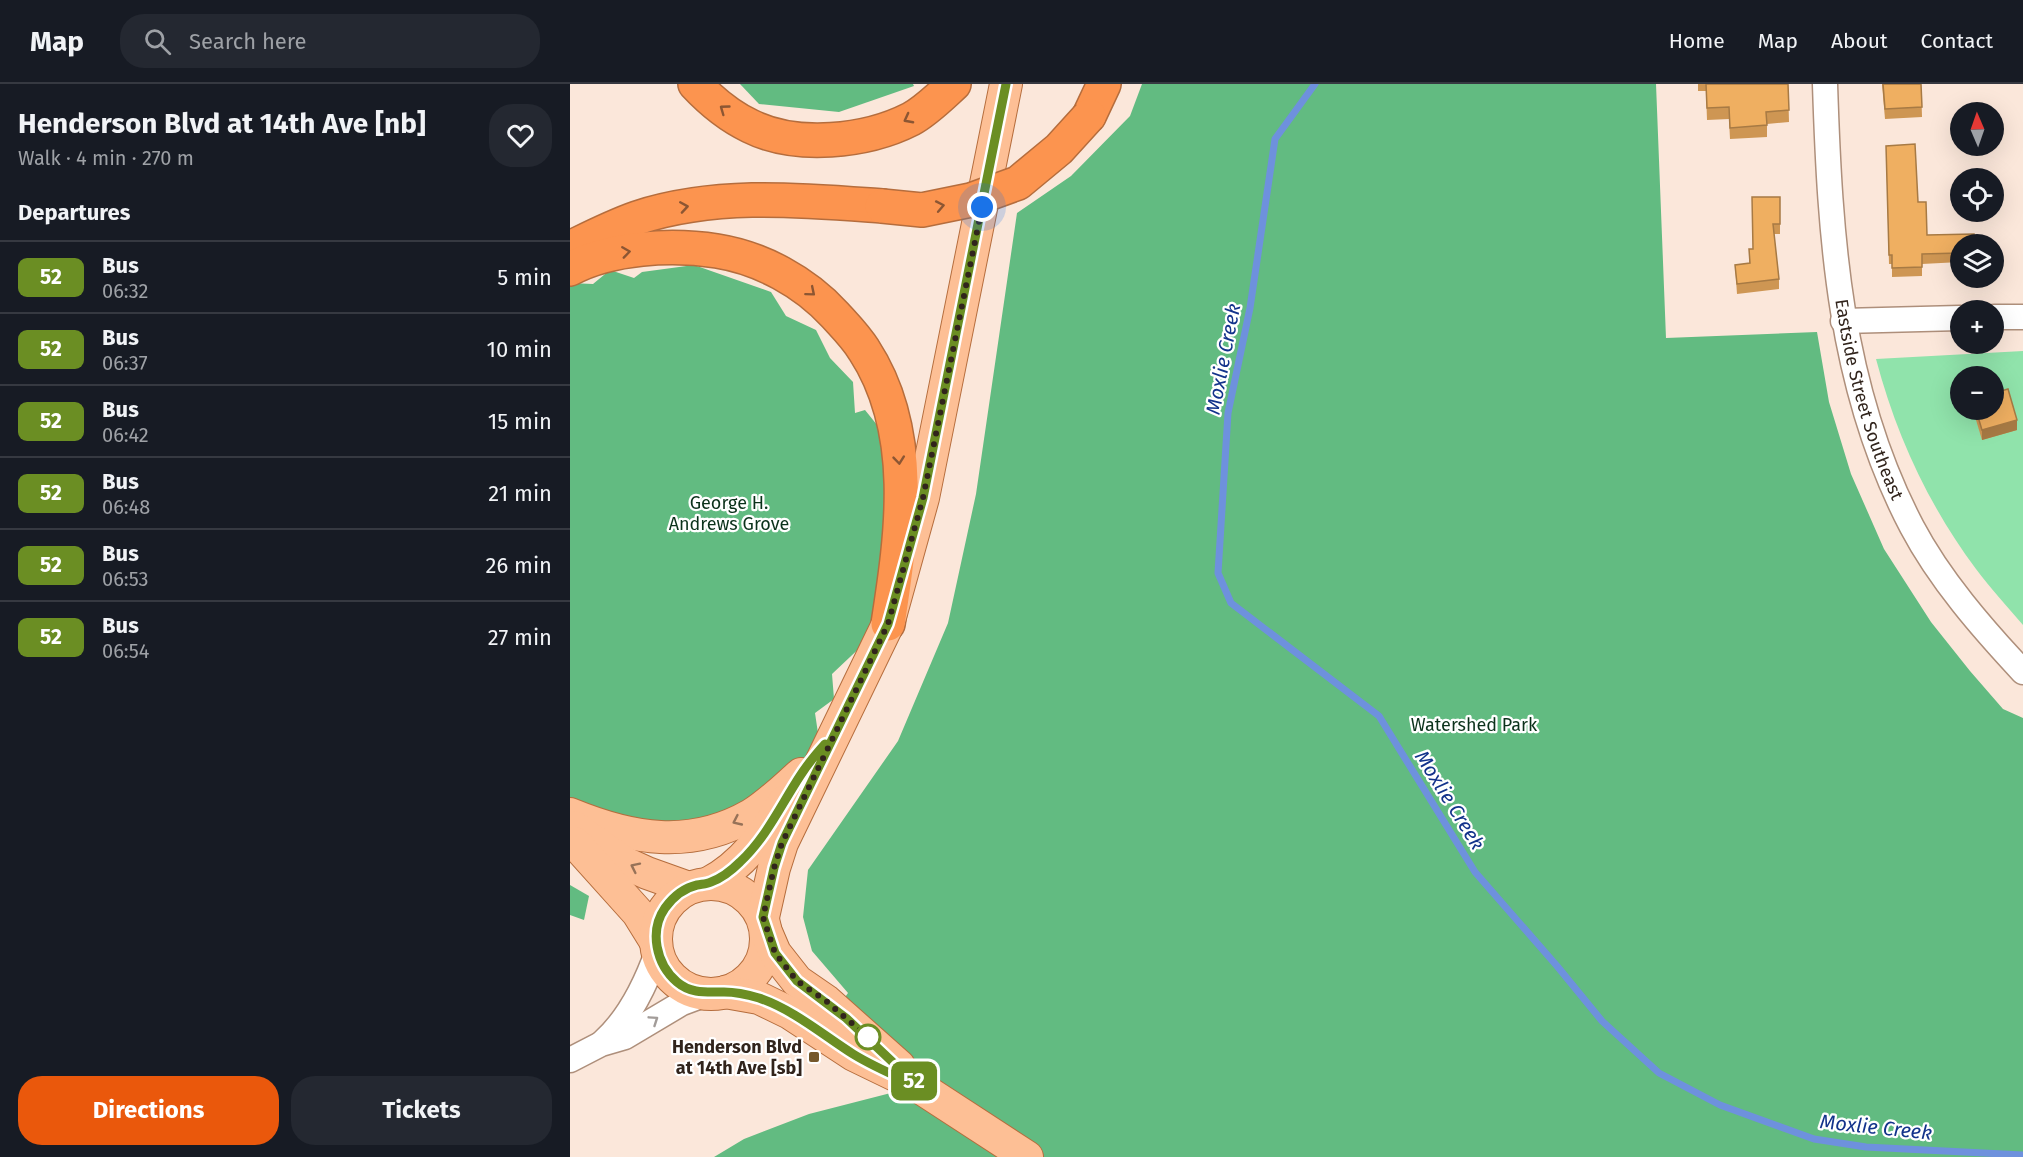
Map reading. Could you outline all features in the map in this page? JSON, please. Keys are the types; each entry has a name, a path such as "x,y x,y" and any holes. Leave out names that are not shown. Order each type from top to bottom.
{"highway":[{"path":"695,84 726,111 750,127 780,137 836,141 862,137 913,118 954,84"},
{"path":"570,248 639,218 670,209 711,203 793,199 922,210 971,200 1018,183 1059,149 1089,116 1104,84"},
{"path":"570,268 622,252 675,248 703,249 729,253 779,272 801,284 827,306 864,349 879,379 894,425 902,491 901,526 888,624"}],"main road":[{"path":"716,993 740,986 761,963 766,947 765,924 774,868 782,843 888,624 923,498 1006,84"},
{"path":"837,729 801,774 771,822 742,860 727,873 675,896 664,910 657,926 659,957 667,971 678,983 691,990 759,998 779,1007 864,1060 918,1086 1026,1157"},
{"path":"570,813 621,833 650,837 679,837 706,833 731,825 753,814 801,774"},
{"path":"570,824 625,863 647,873 699,886 726,885 741,892 754,903 765,924 775,953 797,981 846,1018 918,1086"},
{"path":"570,838 638,913 657,946"}],"street":[{"name":"Eastside Street Southeast","path":"1825,84 1834,251 1843,321 1859,396 1882,466 1913,529 1948,584 2023,672"},
{"path":"2004,317 2023,317"},
{"path":"1843,321 1950,318"},
{"path":"601,1044 611,1035 642,991 657,946"},
{"path":"570,1060 601,1044 625,1037 682,1003 716,993"}],"green space":[{"path":"740,84 913,84 914,86 839,112 759,104"},
{"name":"Watershed Park","path":"1142,84 1656,84 1666,338 1817,332 1829,402 1851,474 1884,549 1931,622 1970,671 2003,709 2023,718 2023,1157 714,1157 744,1139 809,1114 918,1086 836,1010 848,993 812,951 803,917 808,870 898,741 948,623 976,494 1017,213 1071,176 1130,116"},
{"name":"George H. Andrews Grove","path":"694,265 771,292 786,316 816,330 830,358 853,382 855,413 865,410 894,446 896,527 881,556 879,603 868,640 832,674 834,699 815,713 819,740 804,760 744,810 664,832 570,799 570,283 593,284 610,270 634,278 642,272"},
{"path":"2023,351 2023,625 1976,569 1943,520 1904,442 1876,359 2004,354 2004,352"},
{"path":"570,885 589,896 584,920 570,915"}],"building":[{"path":"1706,84 1788,84 1789,110 1766,112 1767,125 1730,128 1729,107 1707,108"},
{"path":"1883,84 1921,84 1922,107 1885,109"},
{"path":"1915,144 1918,202 1926,202 1927,235 1950,235 1950,253 1922,254 1922,267 1892,268 1892,255 1889,255 1886,146"},
{"path":"1752,197 1780,197 1780,224 1773,224 1779,279 1737,284 1735,265 1750,263 1749,249 1753,249"},
{"path":"2008,389 2017,420 1982,430 1979,420 2004,420 2004,390"}],"waterway":[{"name":"Moxlie Creek","path":"1315,84 1275,139 1250,308 1228,413 1218,573 1231,603 1379,716 1475,872 1602,1021 1659,1073 1720,1105 1814,1139 1866,1147 2023,1155"}],"bus line":[{"name":"52","path":"825,744 801,774 777,813 742,860 727,873 709,883 699,884 675,896 664,910 657,926 656,942 659,957 667,971 678,983 691,990 706,994 725,992 759,998 790,1013 854,1055 918,1086 846,1018 797,981 775,953 766,932 763,917 782,843 888,624 923,498 1006,84"}],"place":[{"name":"Henderson Blvd at 14th Ave [sb]","path":"814,1057"}],"route":[{"path":"868,1037 826,1001 797,981 786,969 775,953 766,932 763,917 782,843 888,624 923,498 982,207"}]}
